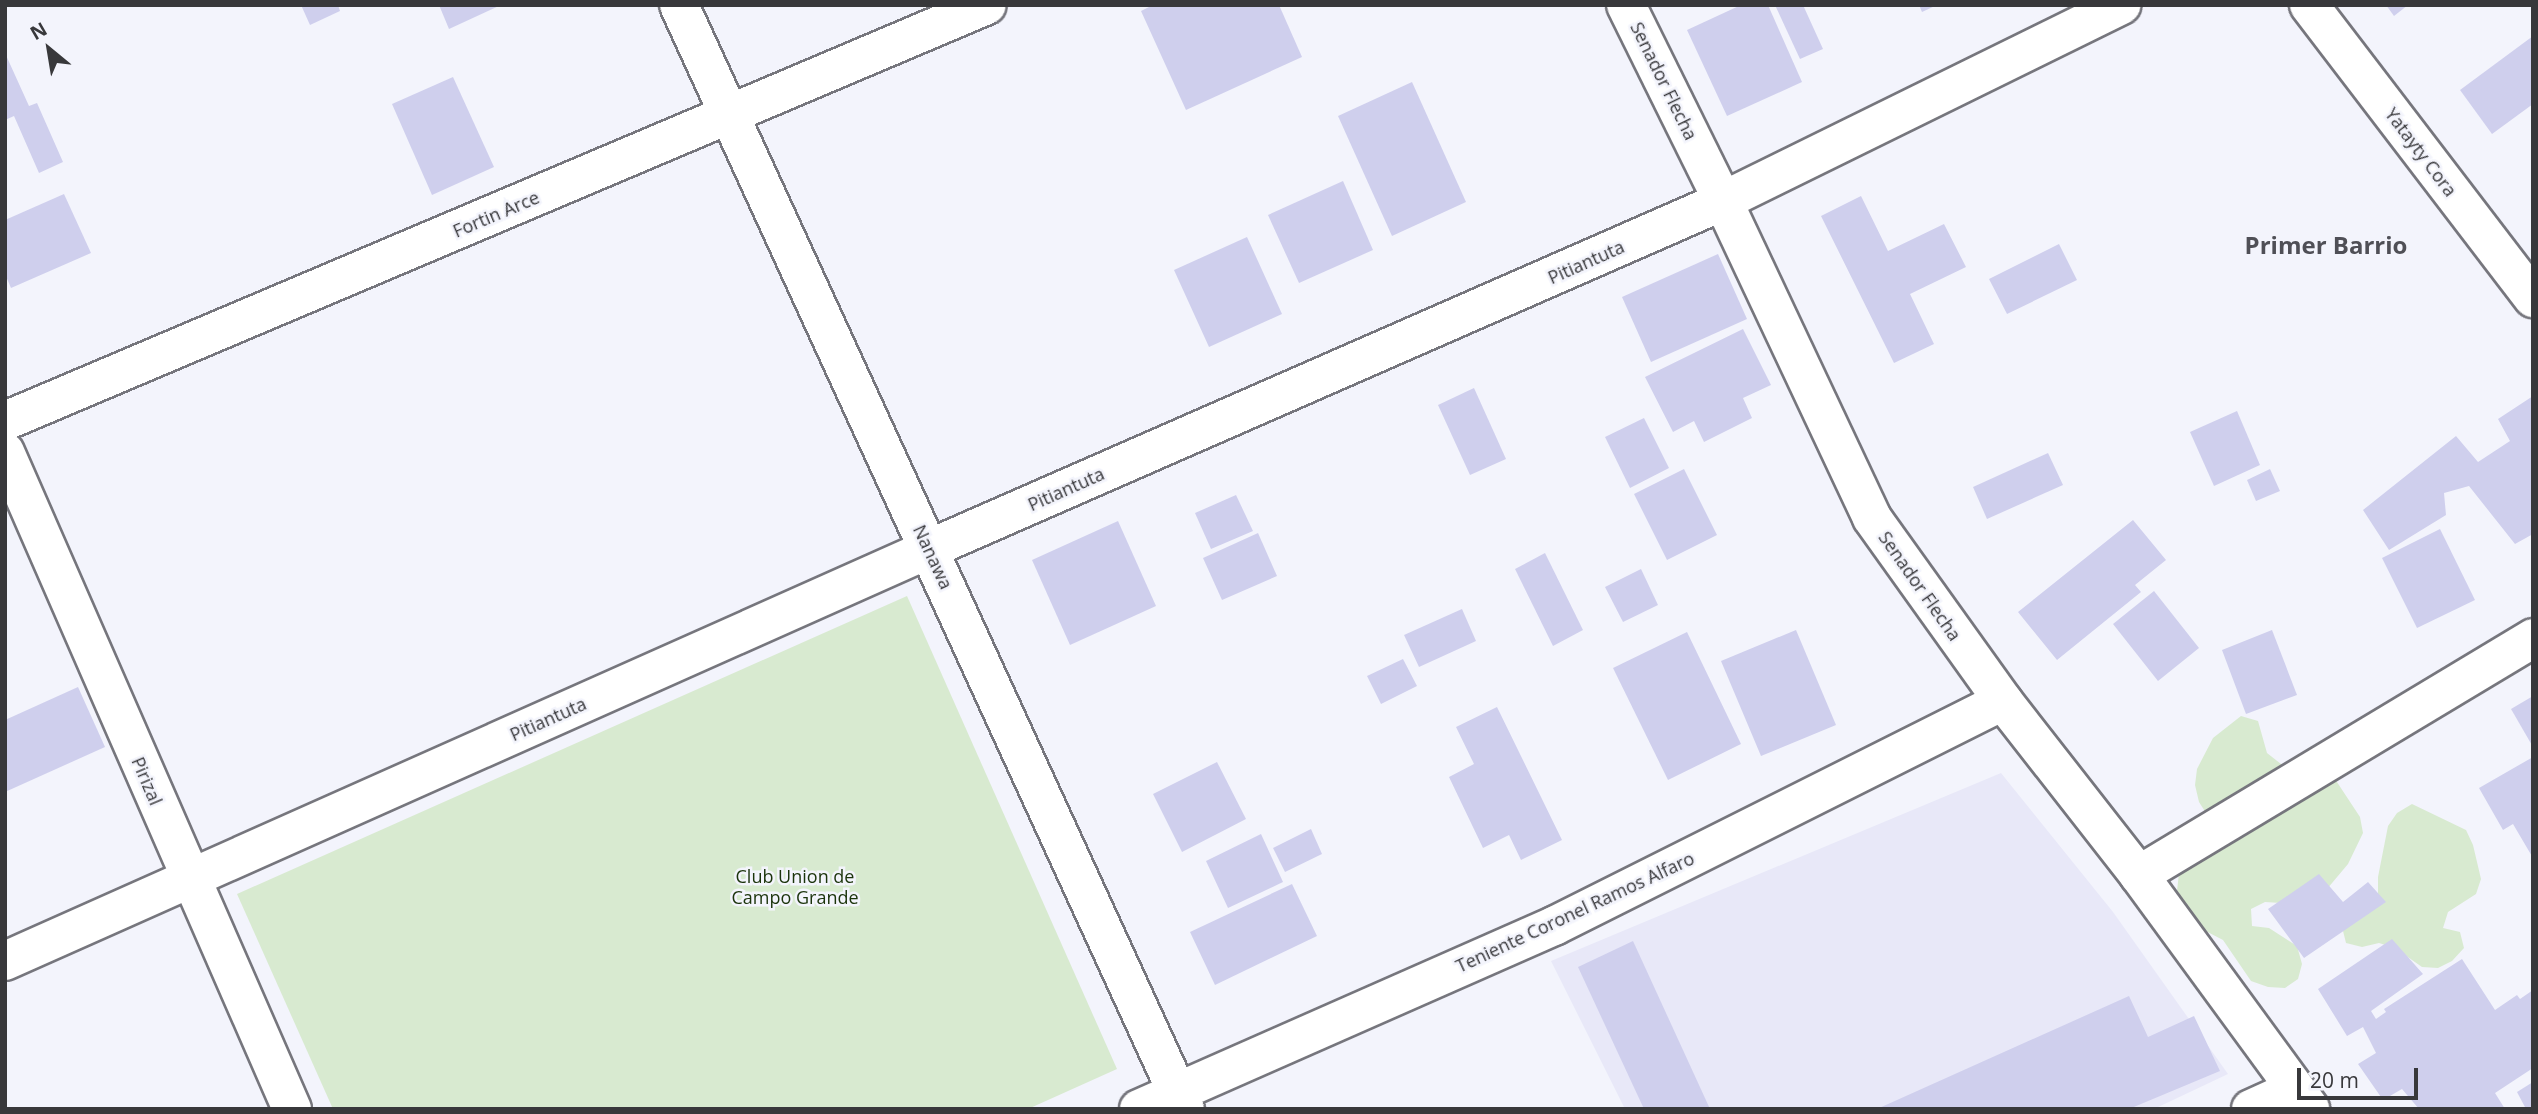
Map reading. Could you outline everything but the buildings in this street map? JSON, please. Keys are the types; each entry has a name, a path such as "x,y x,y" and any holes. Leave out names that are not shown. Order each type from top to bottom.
{"street":[{"name":"Nanawa","path":"679,5 731,113 1181,1100"},
{"name":"Fortin Arce","path":"5,421 248,321 987,5"},
{"name":"Senador Flecha","path":"1626,5 1723,201 1872,519 2003,701 2139,875 2302,1099"},
{"name":"Pitiantuta","path":"5,961 929,549 1723,201 2121,5"},
{"name":"Yatayty Cora","path":"2309,5 2533,298"},
{"name":"Pirizal","path":"5,452 292,1109"},
{"path":"2139,875 2533,638"},
{"name":"Teniente Coronel Ramos Alfaro","path":"1139,1109 1181,1100 1554,926 2003,701"},
{"path":"2251,1109 2302,1099"}],"shaded area":[{"path":"2001,773 2113,912 2228,1074 2154,1109 1625,1109 1551,961"}],"green space":[{"name":"Club Union de Campo Grande","path":"907,596 1117,1069 1028,1109 333,1109 237,894"},
{"path":"2241,716 2258,721 2267,753 2281,764 2331,773 2360,817 2363,833 2348,864 2327,889 2281,903 2265,902 2251,909 2252,926 2269,928 2297,946 2302,964 2298,979 2285,988 2268,987 2251,981 2223,940 2194,925 2176,900 2179,873 2196,858 2213,854 2225,843 2199,802 2195,785 2197,769 2213,738"},
{"path":"2412,804 2466,830 2473,845 2481,879 2476,894 2448,912 2443,928 2460,932 2464,948 2452,961 2438,968 2422,967 2395,948 2379,943 2362,947 2346,943 2342,927 2371,908 2378,893 2378,877 2388,826 2397,813"}],"district":[{"name":"Primer Barrio","path":"2326,245"}]}
